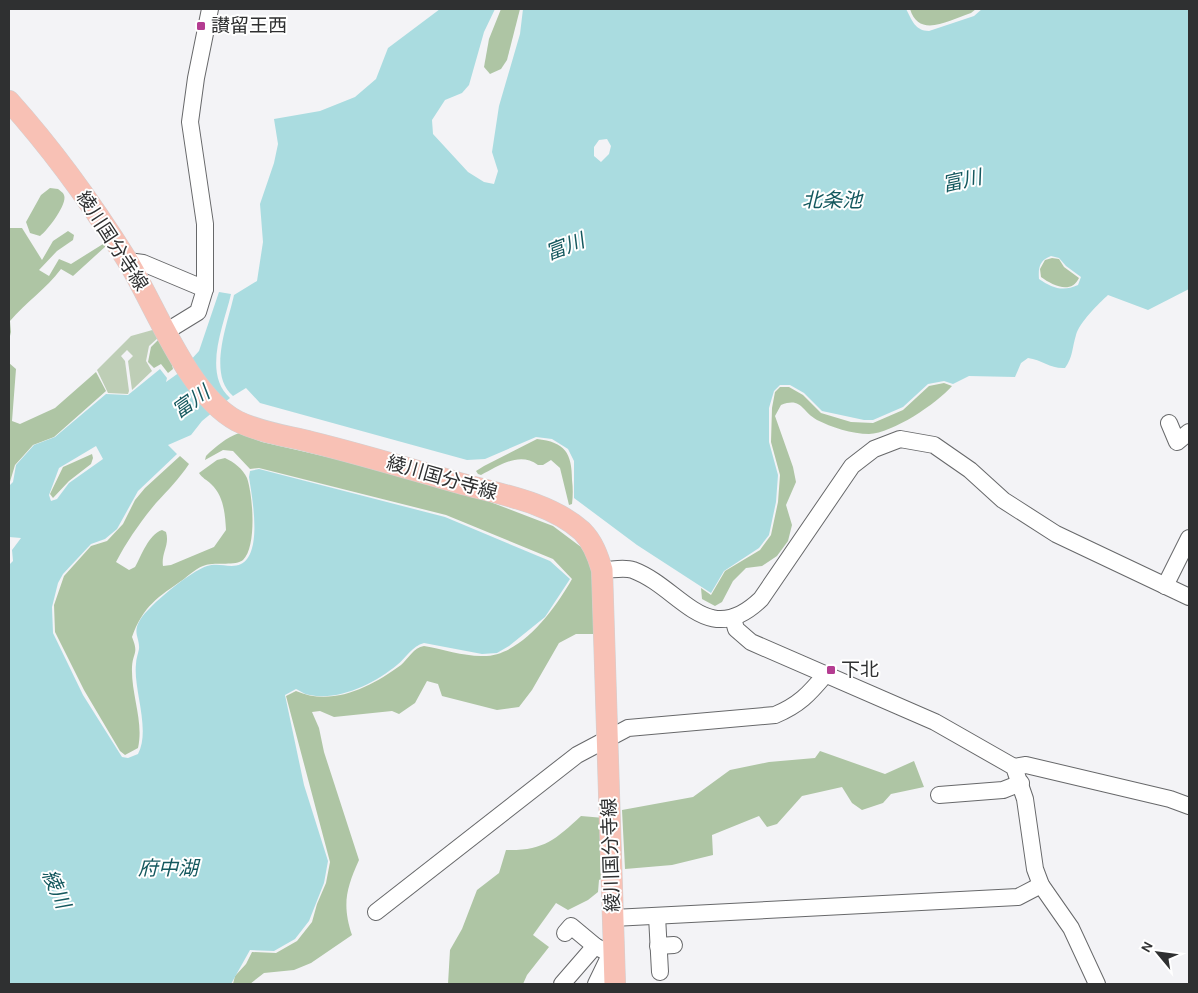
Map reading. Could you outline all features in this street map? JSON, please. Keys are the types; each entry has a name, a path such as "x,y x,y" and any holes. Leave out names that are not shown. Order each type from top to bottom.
{"main road":[{"name":"綾川国分寺線","path":"9,101 84,196 128,261 182,360 206,396 221,411 238,422 259,429 351,452 550,511 581,531 598,555 602,570 614,984"}],"street":[{"path":"167,331 198,312 205,288 206,224 190,122 196,78 210,9"},
{"path":"128,261 143,263 205,288"},
{"path":"1169,423 1177,442 1189,432"},
{"path":"602,570 632,570 689,608 708,618 732,618 748,611 761,599 852,466 874,449 900,439 934,445 970,470 1003,500 1056,534 1189,597"},
{"path":"1165,586 1189,538"},
{"path":"732,618 736,629 751,642 935,722 1014,767 1025,799 1032,858 1041,885 1071,928 1097,984"},
{"path":"376,912 577,755 608,738 628,728 775,715 793,707 808,695 825,675"},
{"path":"1014,767 1026,765 1170,798 1189,806"},
{"path":"939,795 1003,790 1021,783"},
{"path":"613,918 1018,897 1041,885"},
{"path":"657,916 666,945 660,972"},
{"path":"565,933 571,926 594,946 612,956 596,984"},
{"path":"562,984 594,946"}],"green space":[{"path":"501,9 520,9 507,60 501,69 490,74 484,67 489,39"},
{"path":"910,9 976,9 971,13 944,23 927,25 920,23 914,18"},
{"path":"50,188 58,189 64,195 60,211 40,236 30,233 26,222 41,195"},
{"path":"9,228 22,228 42,260 53,241 68,231 74,235 73,240 57,251 39,270 49,276 59,259 71,264 103,244 106,246 73,276 61,269 10,321 11,332 9,340"},
{"path":"1059,259 1064,267 1079,278 1076,283 1071,286 1061,287 1041,277 1040,269 1045,260"},
{"path":"156,329 160,336 149,346 146,361 152,371 132,390 128,361 133,356 127,350 121,356 125,361 128,394 108,393 97,370 131,336"},
{"path":"161,337 169,353 173,369 168,373 161,364 154,368 148,362 151,347"},
{"path":"9,363 16,369 12,421 20,424 55,408 96,372 106,391 54,437 33,445 15,465 9,485"},
{"path":"944,383 952,386 925,409 890,429 869,434 835,428 823,423 797,404 788,403 781,405 775,416 793,467 796,482 786,505 792,525 788,541 777,556 762,566 746,568 733,581 722,602 715,606 702,599 701,588 711,595 725,571 760,550 771,535 778,502 780,475 771,442 772,408 775,392 780,387 789,387 803,395 821,413 851,422 873,423 903,410 929,386"},
{"path":"239,433 262,442 375,468 485,500 553,526 581,547 591,562 597,634 576,634 559,643 532,690 519,707 497,710 442,696 438,684 427,681 415,703 399,714 392,711 334,717 320,711 312,712 319,728 324,752 359,860 348,889 346,906 352,935 311,963 294,970 264,973 250,984 233,984 235,976 246,964 252,952 276,953 297,941 312,922 326,883 330,862 286,696 296,691 323,697 351,692 377,681 401,665 414,651 424,646 474,656 495,654 509,649 535,630 556,604 572,579 553,559 446,515 259,468 250,469 233,451 223,450 205,460 206,456 217,446"},
{"path":"537,439 554,443 565,450 572,471 572,504 569,505 560,468 551,460 543,465 538,465 524,459 509,461 481,475 476,471"},
{"path":"92,454 91,464 69,481 53,498 50,494 63,467"},
{"path":"180,456 189,464 145,517 116,562 129,570 135,567 149,541 162,530 166,532 167,537 163,566 171,565 214,547 226,530 224,512 219,494 199,473 217,460 225,458 238,466 247,478 252,508 250,544 243,560 236,563 210,564 200,567 159,597 141,617 132,637 135,650 132,677 139,728 138,748 125,755 120,751 84,690 55,632 54,605 64,576 91,546 107,541 123,524 135,500 145,488"},
{"path":"820,751 885,774 914,761 924,787 891,794 883,803 862,810 852,803 842,787 802,796 777,824 767,827 759,816 712,835 713,855 672,865 625,869 622,810 693,797 730,770 769,762 815,758"},
{"path":"581,816 604,818 605,877 599,880 598,892 588,900 568,910 556,903 533,935 549,947 527,975 523,984 448,984 450,950 462,929 477,890 499,873 506,850 530,848 548,842 564,832"}],"water":[{"name":"北条池","path":"440,9 495,9 484,32 469,85 462,93 445,100 432,120 433,134 468,172 484,182 494,184 498,171 492,152 499,106 520,34 523,9 906,9 917,27 924,31 929,31 974,16 982,9 1189,9 1189,289 1148,310 1108,295 1085,319 1078,330 1070,360 1065,368 1055,367 1028,358 1021,363 1015,377 969,376 953,384 944,381 928,384 903,407 873,420 864,420 822,411 804,393 790,385 780,385 774,391 769,408 769,442 778,475 776,502 769,535 759,548 724,571 711,593 637,545 574,498 574,461 568,449 552,439 536,437 485,459 467,460 260,403 246,388 233,396 225,386 221,375 220,362 224,333 234,295 257,281 263,242 260,204 274,163 278,144 274,119 320,111 355,97 376,79 388,48","holes":["607,139 611,146 609,154 601,162 594,156 594,147 599,140","1051,256 1059,258 1081,277 1078,285 1062,289 1048,285 1039,279 1040,264"]},
{"name":"府中湖","path":"219,292 231,294 220,334 216,362 217,376 222,388 230,398 202,421 191,435 168,445 177,454 138,491 117,529 105,539 91,544 63,574 58,583 52,607 53,633 83,695 122,757 128,758 138,754 142,744 142,721 136,674 139,645 136,632 140,620 152,606 191,574 211,565 233,566 241,564 248,558 254,537 250,471 259,469 445,517 550,561 570,579 545,617 509,646 497,653 482,654 424,643 413,649 388,672 356,689 345,693 321,696 307,694 296,689 285,695 304,785 328,861 324,883 309,921 295,939 274,951 250,950 231,984 9,984 9,565 13,561 12,550 21,538 9,537 9,486 13,482 16,465 34,445 55,437 106,394 128,395 160,369 167,378 166,382 180,372 199,351","holes":["96,446 103,459 69,483 57,499 51,501 49,495 59,468"]}],"place":[{"name":"讃留王西","path":"201,26"},
{"name":"下北","path":"831,670"}],"water label":[{"name":"富川","path":"962,181"},
{"name":"富川","path":"565,247"},
{"name":"富川","path":"191,402"},
{"name":"綾川","path":"56,889"}]}
